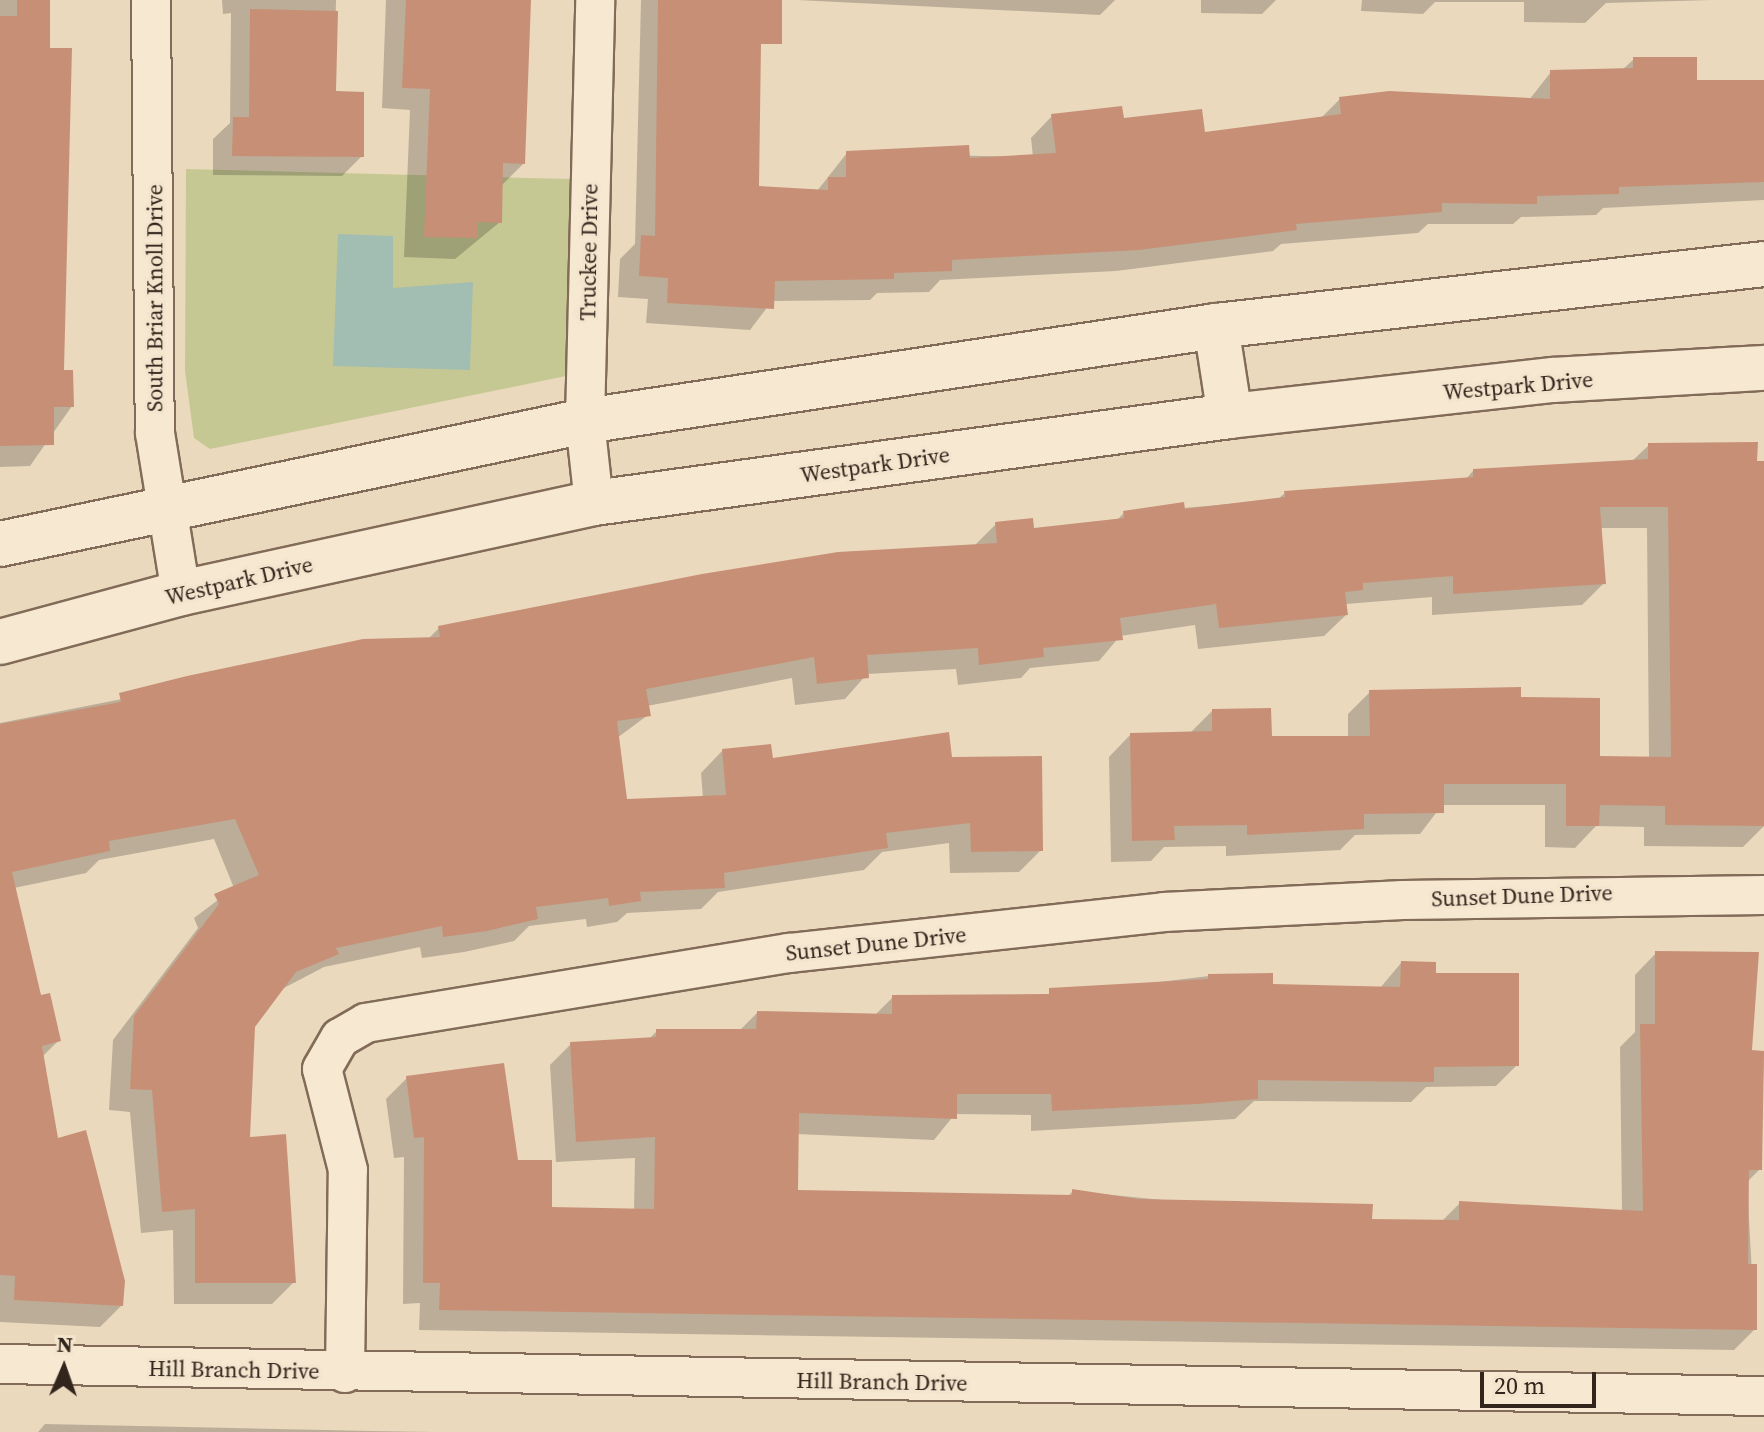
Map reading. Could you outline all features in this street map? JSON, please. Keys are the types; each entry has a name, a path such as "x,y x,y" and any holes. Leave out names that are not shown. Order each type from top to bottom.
{"main road":[{"path":"0,544 164,507 585,421 1216,326 1764,264"},
{"path":"1216,326 1230,416"},
{"name":"Westpark Drive","path":"0,642 181,593 594,503 1230,416 1553,380 1764,368"}],"street":[{"name":"South Briar Knoll Drive","path":"151,0 155,433 164,507 181,593"},
{"name":"Truckee Drive","path":"594,503 585,421 595,0"},
{"name":"Sunset Dune Drive","path":"345,1373 348,1170 322,1069 340,1038 366,1023 789,953 1164,912 1403,900 1764,895"},
{"name":"Hill Branch Drive","path":"0,1364 345,1373 1764,1396"}],"green space":[{"path":"186,169 570,179 566,376 210,449 194,438 185,371"}],"shaded area":[{"path":"338,234 393,236 393,288 473,282 470,370 333,366"}],"building":[{"path":"17,0 50,0 50,48 72,48 64,370 73,370 74,407 54,407 54,445 0,446 0,16 17,16"},
{"path":"406,0 531,0 525,164 503,163 502,223 478,222 478,238 424,237 430,89 402,88"},
{"path":"658,0 782,0 782,44 761,44 759,186 828,190 828,177 846,177 846,151 969,145 970,158 1056,153 1051,114 1122,106 1124,118 1202,109 1205,132 1341,114 1339,97 1389,91 1550,99 1550,70 1633,68 1633,57 1697,57 1697,80 1764,80 1764,182 1619,187 1619,194 1537,196 1537,204 1442,203 1442,212 1296,224 1297,230 1139,250 952,260 952,271 894,273 894,279 775,281 774,309 667,303 668,278 639,276 641,235 655,236"},
{"path":"250,9 338,11 336,91 364,92 364,157 232,156 233,117 249,117"},
{"path":"1758,442 1757,461 1764,461 1764,826 1665,825 1665,806 1600,805 1599,826 1566,826 1566,784 1444,784 1444,813 1364,814 1364,829 1247,835 1247,825 1174,826 1175,840 1132,841 1130,733 1212,731 1212,709 1271,708 1272,736 1370,736 1369,690 1521,687 1521,697 1600,698 1600,756 1671,757 1668,507 1600,507 1606,584 1453,594 1453,576 1363,583 1363,590 1345,592 1348,615 1219,628 1216,604 1120,618 1123,640 1043,648 1044,657 979,665 978,648 867,655 869,678 817,684 814,657 646,689 651,716 617,721 627,799 726,795 722,749 771,744 773,758 949,732 952,757 1042,756 1043,851 971,852 970,823 886,833 888,848 724,873 725,888 640,892 641,901 609,906 608,898 536,907 538,919 487,931 443,937 442,926 336,948 339,954 296,972 255,1027 250,1137 286,1134 296,1283 195,1283 195,1209 162,1212 152,1090 130,1089 134,1016 219,904 214,894 259,875 235,819 109,841 110,851 12,872 41,995 50,993 61,1041 42,1046 58,1138 86,1130 125,1281 123,1306 14,1300 15,1276 0,1275 0,724 121,702 119,693 187,676 363,639 440,637 438,626 702,574 838,552 997,543 995,522 1033,518 1034,528 1124,518 1123,511 1184,502 1185,509 1285,497 1284,491 1473,477 1473,469 1648,459 1648,443"},
{"path":"1655,951 1759,952 1752,1050 1764,1051 1762,1170 1749,1170 1748,1264 1757,1264 1757,1330 439,1310 440,1283 423,1283 424,1137 414,1138 406,1076 504,1063 518,1160 552,1160 552,1207 654,1209 655,1137 576,1142 570,1042 656,1037 656,1029 756,1029 757,1011 892,1014 892,995 1049,994 1049,988 1208,979 1208,974 1273,973 1273,984 1400,987 1401,961 1436,962 1436,973 1519,973 1519,1066 1434,1067 1434,1082 1258,1080 1258,1099 1197,1104 1052,1111 1051,1094 957,1094 957,1119 799,1113 798,1190 1072,1195 1072,1189 1138,1199 1373,1204 1372,1219 1459,1220 1459,1201 1643,1211 1640,1024 1655,1024"}]}
